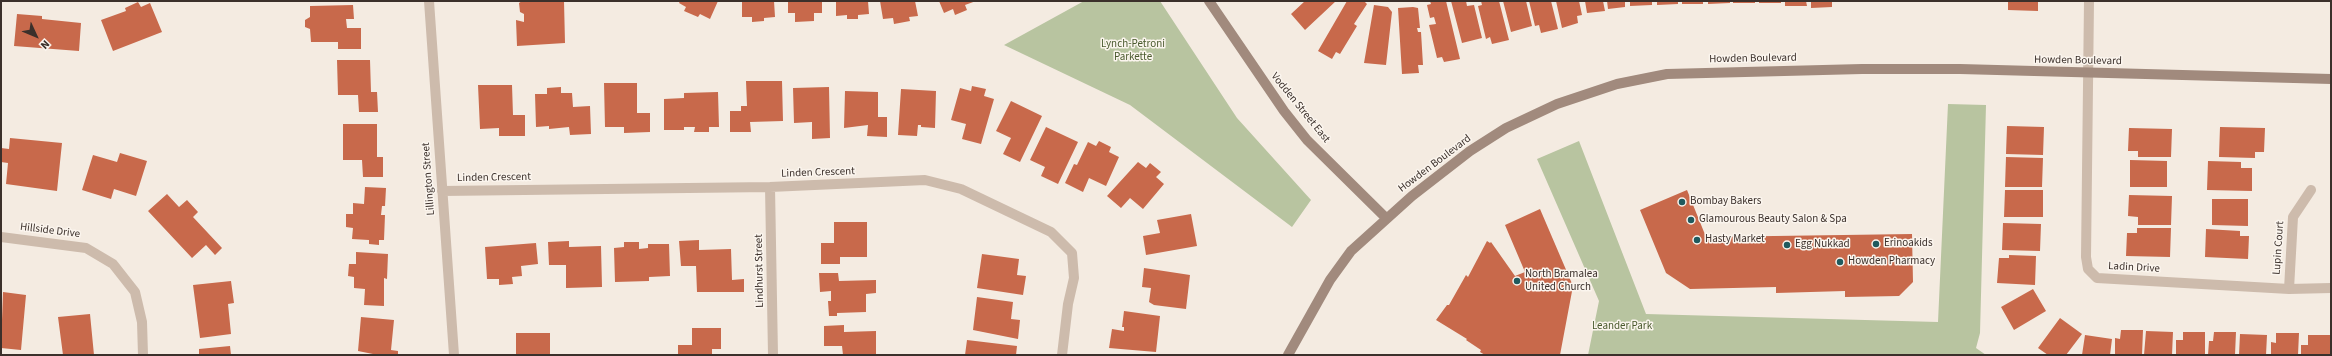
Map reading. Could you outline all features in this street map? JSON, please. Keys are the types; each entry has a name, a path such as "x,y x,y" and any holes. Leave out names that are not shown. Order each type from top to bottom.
{"street":[{"name":"Lillington Street","path":"429,1 454,355"},
{"name":"Vodden Street East","path":"1209,1 1284,111 1317,150 1386,218"},
{"name":"Ladin Drive","path":"2089,1 2086,257 2088,269 2097,278 2289,289 2331,288"},
{"name":"Howden Boulevard","path":"1288,355 1330,280 1351,251 1386,218 1470,151 1506,128 1557,104 1617,84 1667,74 1862,69 2331,79"},
{"name":"Linden Crescent","path":"442,191 770,187 925,180 961,189 1051,232 1072,253 1074,278 1068,304 1062,355"},
{"name":"Lindhurst Street","path":"770,187 773,355"},
{"name":"Lupin Court","path":"2289,289 2293,217 2310,190"},
{"name":"Hillside Drive","path":"1,237 86,248 112,264 135,292 142,322 143,355"}],"green space":[{"name":"Lynch-Petroni Parkette","path":"1084,1 1160,1 1237,118 1311,200 1292,227 1130,105 1004,45"},
{"name":"Leander Park","path":"1948,104 1986,105 1980,333 1976,348 1986,355 1588,355 1599,301 1537,159 1579,141 1646,314 1938,322"}],"building":[{"path":"522,1 564,1 565,43 517,46 516,20 524,22 524,14 520,12 519,3"},
{"path":"680,1 718,1 710,19 700,14 698,17 684,11 686,7 679,3"},
{"path":"742,1 774,1 775,17 764,18 764,21 752,22 752,17 742,17"},
{"path":"788,1 822,1 822,13 814,13 814,21 795,22 795,13 788,13"},
{"path":"836,1 868,1 869,14 858,15 858,19 847,19 847,15 836,16"},
{"path":"880,1 915,1 918,16 909,17 910,21 894,24 893,18 883,19"},
{"path":"939,1 976,1 965,5 967,10 955,15 953,9 944,13"},
{"path":"1305,1 1336,1 1305,30 1291,14"},
{"path":"1347,1 1364,1 1367,4 1354,24 1357,26 1340,54 1336,52 1332,59 1318,51"},
{"path":"1430,1 1446,1 1460,59 1444,62 1442,57 1437,58 1429,25 1436,24 1434,17 1430,18 1427,5 1431,4"},
{"path":"1451,1 1466,1 1467,6 1474,5 1482,38 1462,43"},
{"path":"1481,1 1499,1 1509,40 1492,44 1490,37 1486,39 1478,6 1482,5"},
{"path":"1503,1 1526,1 1532,26 1511,32"},
{"path":"1529,1 1551,1 1558,29 1541,33 1539,25 1535,26"},
{"path":"1556,1 1579,1 1582,15 1577,16 1578,23 1562,28"},
{"path":"1585,1 1603,1 1605,11 1587,13"},
{"path":"1607,1 1625,1 1625,7 1608,9"},
{"path":"1630,1 1652,1 1652,5 1630,6"},
{"path":"1657,1 1678,1 1678,4 1657,5"},
{"path":"1682,1 1703,1 1703,4 1682,4"},
{"path":"1708,1 1730,1 1730,3 1708,4"},
{"path":"1733,1 1755,1 1755,3 1733,3"},
{"path":"1759,1 1781,1 1781,3 1759,3"},
{"path":"1785,1 1806,1 1807,6 1785,6"},
{"path":"1811,1 1832,1 1832,7 1811,8"},
{"path":"2008,1 2038,1 2038,11 2008,10"},
{"path":"138,2 141,7 150,3 162,32 113,51 101,20 126,11 125,8"},
{"path":"353,5 354,19 346,19 347,28 361,28 361,49 338,49 338,42 311,42 310,29 305,27 305,20 310,17 310,6"},
{"path":"1374,5 1388,7 1392,12 1386,65 1364,63"},
{"path":"1398,8 1418,8 1420,28 1417,28 1418,32 1421,32 1423,65 1418,65 1419,73 1402,74"},
{"path":"17,14 42,16 42,19 81,23 79,51 14,46"},
{"path":"337,60 370,60 371,92 377,92 378,112 359,112 358,95 338,95"},
{"path":"746,81 782,81 783,121 750,122 751,132 730,132 730,111 741,111 741,106 747,106"},
{"path":"604,83 637,83 637,113 650,113 650,132 624,133 624,127 605,127"},
{"path":"478,85 512,85 513,115 525,115 525,136 499,136 499,128 480,129"},
{"path":"972,86 986,89 984,96 994,99 981,144 962,139 966,124 951,120 960,88 971,91"},
{"path":"561,87 561,93 572,93 573,107 590,106 591,134 570,135 569,127 549,129 549,126 536,127 535,94 547,94 547,88"},
{"path":"829,87 830,138 812,139 812,122 794,123 793,88"},
{"path":"901,89 936,91 935,128 921,127 921,125 918,125 917,136 898,135"},
{"path":"845,91 878,92 878,117 887,117 887,137 867,136 868,125 844,128"},
{"path":"718,92 719,127 709,127 709,132 694,132 695,127 684,127 684,130 664,130 664,99 684,98 684,93"},
{"path":"1011,101 1042,116 1020,162 1003,154 1011,138 996,131"},
{"path":"343,124 377,124 377,157 383,157 383,177 363,177 362,160 343,160"},
{"path":"2007,126 2044,127 2043,155 2006,154"},
{"path":"1046,127 1078,142 1058,184 1041,176 1045,167 1030,160"},
{"path":"2220,127 2265,128 2264,152 2255,152 2255,158 2219,157"},
{"path":"2129,128 2172,129 2171,157 2138,157 2138,151 2128,151"},
{"path":"10,138 62,143 57,191 6,184 8,163 1,162 1,148 9,149"},
{"path":"1099,141 1111,147 1109,152 1119,157 1106,186 1089,178 1083,192 1065,183 1074,164 1077,165 1088,142 1096,146"},
{"path":"120,153 147,161 136,196 114,189 111,199 82,190 93,155 117,162"},
{"path":"2006,157 2043,158 2042,187 2005,187"},
{"path":"2130,160 2167,161 2167,187 2130,187"},
{"path":"2208,161 2241,162 2241,168 2252,168 2252,191 2207,190"},
{"path":"1138,162 1146,168 1150,163 1161,172 1156,177 1164,184 1143,209 1130,198 1121,208 1107,196"},
{"path":"365,187 386,188 385,206 382,206 381,215 385,215 384,240 379,240 379,245 369,244 369,240 352,239 353,228 346,227 346,214 353,214 353,203 364,204"},
{"path":"1687,190 1706,237 1912,234 1913,282 1899,296 1845,297 1845,291 1776,293 1776,287 1690,289 1666,273 1640,210"},
{"path":"2005,190 2043,190 2043,217 2004,217"},
{"path":"167,194 179,207 187,200 198,212 193,217 222,248 215,255 206,245 192,258 148,211"},
{"path":"2129,195 2172,196 2171,225 2138,225 2138,217 2128,216"},
{"path":"2212,199 2248,199 2248,226 2212,225"},
{"name":"North Bramalea United Church","path":"1540,209 1573,286 1560,355 1485,355 1480,352 1481,350 1466,340 1467,339 1436,320 1447,305 1449,305 1466,275 1468,277 1487,241 1490,243 1491,242 1515,276 1525,272 1505,225"},
{"path":"1191,214 1197,246 1146,255 1143,236 1160,233 1157,220"},
{"path":"834,222 867,222 867,257 840,257 840,264 821,264 821,243 834,243"},
{"path":"2003,223 2041,224 2040,251 2002,250"},
{"path":"2137,228 2171,228 2170,257 2126,256 2127,233 2137,233"},
{"path":"2206,229 2240,231 2240,236 2249,236 2248,259 2205,257"},
{"path":"699,240 699,250 731,249 732,280 744,279 744,292 697,292 696,266 681,266 679,241"},
{"path":"569,241 569,247 601,246 602,287 566,288 566,265 549,265 548,242"},
{"path":"624,242 639,242 639,249 648,248 648,244 669,244 670,276 649,277 649,281 615,282 614,248 624,247"},
{"path":"536,243 538,264 521,266 522,276 512,277 513,284 499,285 499,279 487,279 485,247"},
{"path":"356,252 388,254 387,279 384,278 384,306 364,305 365,289 354,288 354,277 348,276 349,264 356,264"},
{"path":"982,254 1019,259 1017,275 1026,276 1023,295 977,288"},
{"path":"2009,255 2036,256 2035,285 1997,283 1999,258 2009,258"},
{"path":"1144,268 1190,275 1186,309 1154,305 1149,302 1151,288 1142,287"},
{"path":"819,273 838,273 839,281 876,280 876,293 866,294 866,312 837,313 837,316 829,316 828,301 831,301 831,291 820,292"},
{"path":"231,281 234,303 228,304 231,334 200,338 193,285"},
{"path":"2033,289 2046,311 2014,330 2001,307"},
{"path":"3,292 26,295 21,350 1,348"},
{"path":"977,297 1013,302 1011,319 1020,320 1018,339 973,330"},
{"path":"1124,311 1160,316 1156,352 1109,348 1112,329 1124,331 1124,327 1122,327"},
{"path":"90,314 94,355 63,355 58,317"},
{"path":"361,317 394,320 391,350 398,351 398,355 378,355 358,351"},
{"path":"2060,318 2082,334 2066,355 2048,355 2038,348"},
{"path":"844,325 844,332 876,331 876,355 843,355 842,346 824,346 824,326"},
{"path":"692,328 721,328 721,349 712,349 712,355 678,355 678,345 692,345"},
{"path":"2121,330 2143,330 2142,355 2115,355 2115,338 2120,339"},
{"path":"2146,331 2173,332 2172,355 2144,355"},
{"path":"2183,332 2205,332 2205,355 2176,355 2176,340 2183,340"},
{"path":"2214,332 2236,332 2235,355 2208,355 2209,341 2213,341"},
{"path":"516,333 550,333 550,355 516,355"},
{"path":"2276,333 2299,333 2298,355 2271,355 2271,342 2276,343"},
{"path":"2240,334 2267,335 2266,355 2239,355"},
{"path":"2085,335 2112,339 2110,355 2082,355"},
{"path":"2308,335 2330,335 2330,355 2301,355 2301,345 2308,345"},
{"path":"967,340 1017,346 1016,355 965,355"},
{"path":"230,346 231,355 199,355 199,349"}],"place":[{"name":"Bombay Bakers","path":"1682,202"},
{"name":"Glamourous Beauty Salon & Spa","path":"1691,220"},
{"name":"Hasty Market","path":"1697,240"},
{"name":"Erinoakids","path":"1876,244"},
{"name":"Egg Nukkad","path":"1787,245"},
{"name":"Howden Pharmacy","path":"1840,262"},
{"name":"North Bramalea United Church","path":"1517,281"}]}
